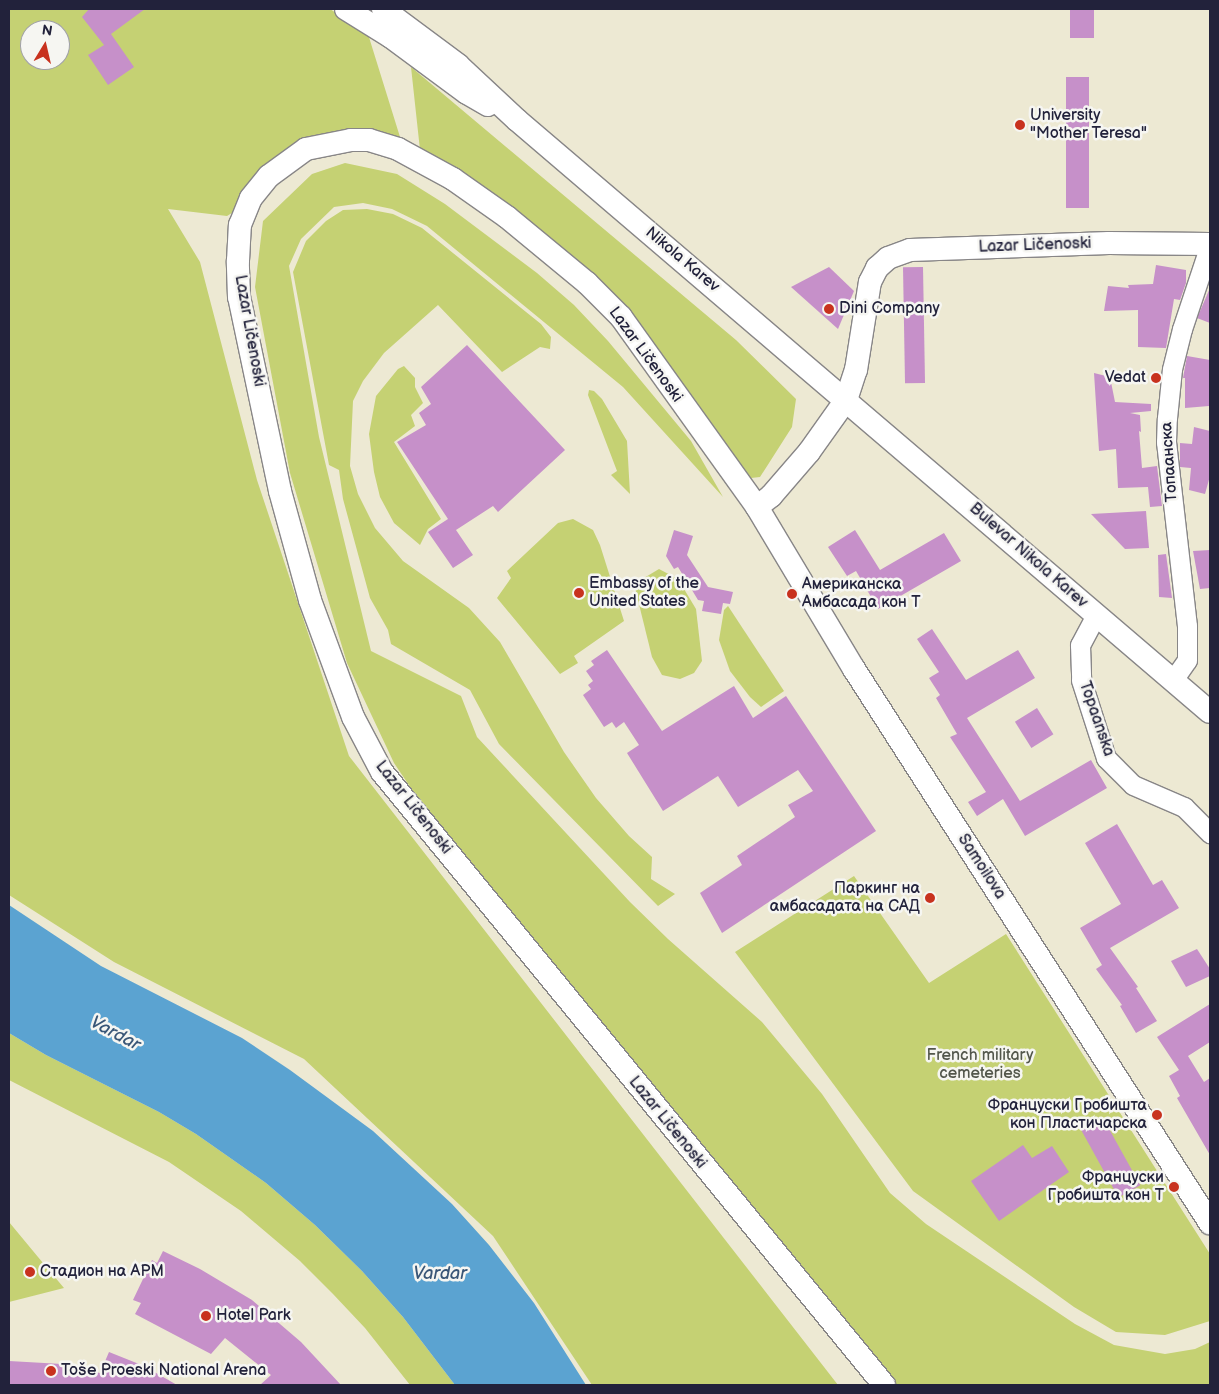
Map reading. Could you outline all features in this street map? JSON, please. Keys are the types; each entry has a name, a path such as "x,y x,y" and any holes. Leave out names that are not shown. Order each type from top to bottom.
{"street":[{"name":"Nikola Karev","path":"346,9 391,37 467,94 517,120"},
{"name":"Nikola Karev","path":"383,9 452,60 517,120 846,400"},
{"name":"Lazar Ličenoski","path":"884,1385 382,772 353,717 332,661 310,600 280,491 239,297 238,260 240,225 250,198 269,176 306,149 351,140 369,140 398,149 453,179 552,252 621,317 757,508 771,496 809,452 846,400 856,370 870,282 877,268 895,254 910,250 1109,242 1210,245"},
{"name":"Топаанска","path":"1173,680 1187,660 1187,626 1166,442 1167,418 1174,361 1182,329 1210,245"},
{"name":"Bulevar Nikola Karev","path":"846,400 1210,712"},
{"name":"Samoilova","path":"757,508 854,669 1210,1223"},
{"name":"Topaanska","path":"1096,616 1080,645 1081,680 1106,758 1133,784 1184,807 1210,833"}],"green space":[{"path":"9,9 330,9 368,34 400,137 310,139 243,206 227,216 168,209 200,262 257,480 349,756 838,1385 592,1385 493,1236 304,1059 114,962 9,895"},
{"path":"411,67 736,340 796,399 792,427 760,477 742,479 621,306 420,150"},
{"path":"345,163 397,174 445,204 537,273 574,305 608,341 691,441 723,497 623,387 427,226 392,209 363,203 334,207 301,239 289,266 319,437 371,651 461,696 477,737 630,902 668,939 762,1022 822,1094 890,1193 926,1224 1075,1324 1114,1345 1165,1354 1195,1349 1210,1342 1210,1385 897,1385 462,864 394,763 347,663 290,473 255,287 263,221 312,174"},
{"path":"367,209 393,214 422,228 541,324 551,337 550,349 540,347 502,372 438,305 384,353 363,381 353,401 350,466 358,494 375,528 403,561 469,608 500,642 564,752 596,798 629,836 652,857 651,879 675,894 658,906 499,744 470,690 391,644 388,630 370,598 343,499 339,470 329,465 293,272 306,241 326,221 343,210"},
{"path":"404,366 415,378 415,387 423,403 411,415 415,426 394,442 441,519 428,529 420,545 394,523 380,497 374,472 369,434 376,396 398,369"},
{"path":"589,390 594,391 602,399 627,441 630,494 611,475 617,471 588,395"},
{"path":"573,519 593,530 600,545 624,621 574,656 578,663 560,674 497,598 511,578 507,571 558,523"},
{"path":"659,569 678,579 696,609 702,661 694,673 680,679 662,675 652,657 634,584"},
{"path":"728,606 784,691 761,707 750,697 730,671 719,640 724,610"},
{"name":"French military cemeteries","path":"854,876 929,983 1006,934 1210,1254 1210,1321 1165,1335 1116,1332 1074,1307 913,1191 735,952"},
{"path":"9,1033 46,1055 159,1112 196,1134 266,1183 315,1225 362,1271 403,1317 455,1385 410,1385 365,1328 333,1294 300,1261 241,1211 169,1162 9,1080"},
{"name":"Стадион на АРМ","path":"9,1222 38,1257 64,1288 9,1302"}],"water":[{"name":"Vardar","path":"9,905 101,966 242,1038 290,1070 373,1131 452,1204 489,1245 534,1303 586,1385 455,1385 403,1317 362,1271 315,1225 266,1183 196,1134 159,1112 46,1055 9,1033"}],"building":[{"path":"89,9 145,9 111,34 134,67 108,85 88,55 104,45 82,17"},
{"path":"1070,9 1094,9 1094,38 1070,38"},
{"path":"1066,77 1089,77 1089,208 1066,208"},
{"path":"1156,265 1186,270 1186,283 1180,300 1174,299 1166,348 1138,347 1138,310 1104,311 1108,286 1129,288 1128,285 1153,284"},
{"path":"829,267 854,291 838,329 791,287"},
{"path":"903,267 923,267 925,383 905,383"},
{"path":"1210,288 1210,323 1197,318"},
{"path":"467,345 565,450 498,512 493,506 456,530 473,555 453,568 428,532 448,519 397,442 426,425 419,413 431,404 421,387"},
{"path":"1187,356 1210,360 1209,406 1185,408 1185,378 1183,378"},
{"path":"1094,373 1110,377 1115,402 1151,404 1151,411 1130,413 1140,415 1141,432 1139,431 1142,468 1157,466 1162,506 1150,507 1148,487 1118,488 1116,449 1099,451"},
{"path":"1194,427 1210,431 1210,476 1205,494 1189,490 1191,468 1180,467 1180,443 1192,444"},
{"path":"1146,511 1149,548 1125,549 1091,514"},
{"path":"674,530 693,536 687,555 708,587 733,592 730,604 723,603 721,614 702,611 704,601 698,600 678,567 674,569 666,556"},
{"path":"855,530 880,570 944,533 961,561 878,609 856,571 847,576 828,547"},
{"path":"1210,550 1210,588 1200,589 1193,551"},
{"path":"1166,554 1172,598 1159,597 1158,555"},
{"path":"932,629 966,680 1018,650 1035,678 967,718 1020,801 1091,760 1107,788 1025,836 1003,799 977,816 968,802 986,792 950,737 957,734 936,698 940,695 929,678 939,672 917,639"},
{"path":"607,650 662,731 734,686 753,718 786,696 876,831 722,933 700,893 742,865 737,856 795,817 788,805 813,791 798,770 738,807 718,776 663,811 627,753 639,745 624,722 616,728 612,722 604,727 583,695 591,689 588,685 593,681 586,671 594,665 591,661"},
{"path":"1037,708 1053,734 1031,748 1015,722"},
{"path":"1117,824 1153,885 1162,880 1179,908 1110,948 1138,987 1136,988 1157,1021 1136,1033 1120,1006 1122,1005 1096,969 1102,965 1080,928 1121,904 1085,843"},
{"path":"1197,949 1210,969 1210,976 1186,987 1171,961"},
{"path":"1210,1004 1210,1042 1188,1056 1204,1082 1210,1078 1210,1155 1177,1098 1180,1096 1169,1076 1179,1070 1157,1037"},
{"path":"1103,1118 1140,1185 1118,1197 1081,1130"},
{"path":"1023,1145 1032,1158 1052,1146 1069,1172 999,1221 971,1181"},
{"name":"Hotel Park","path":"163,1251 200,1269 252,1300 301,1342 341,1385 260,1385 271,1375 225,1338 211,1354 135,1314 141,1303 133,1300 152,1260 157,1263"},
{"name":"Toše Proeski National Arena","path":"109,1352 144,1366 177,1385 9,1385 9,1361 62,1364 100,1373"}],"place":[{"name":"University \"Mother Teresa\"","path":"1020,125"},
{"name":"Dini Company","path":"829,309"},
{"name":"Vedat","path":"1156,378"},
{"name":"Embassy of the United States","path":"579,593"},
{"name":"Американска Амбасада кон Т","path":"792,594"},
{"name":"Паркинг на амбасадата на САД","path":"930,898"},
{"name":"Француски Гробишта кон Пластичарска","path":"1157,1115"},
{"name":"Француски Гробишта кон Т","path":"1174,1187"},
{"name":"Стадион на АРМ","path":"30,1272"},
{"name":"Hotel Park","path":"206,1316"},
{"name":"Toše Proeski National Arena","path":"51,1371"}]}
